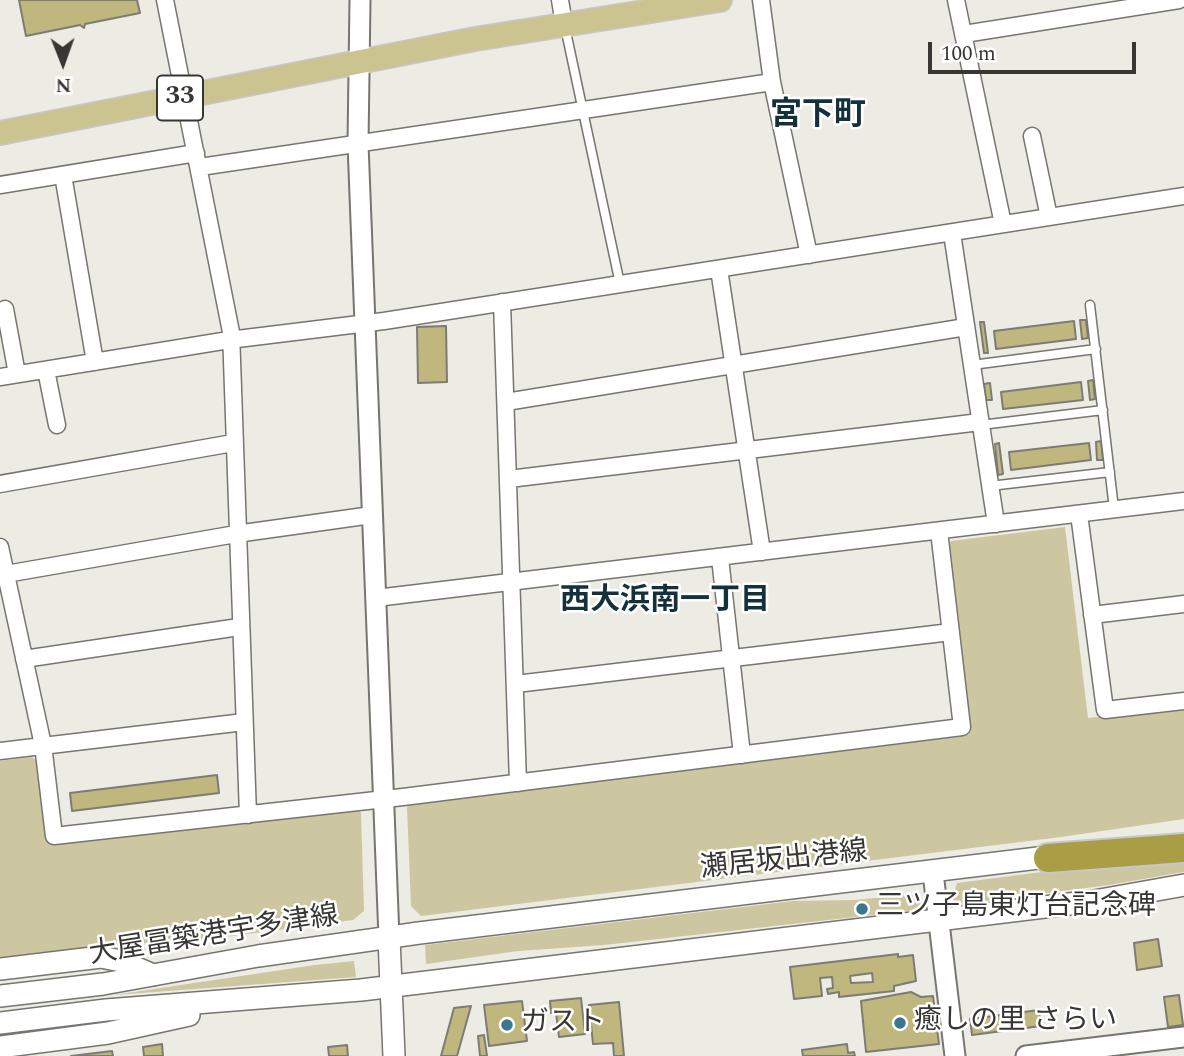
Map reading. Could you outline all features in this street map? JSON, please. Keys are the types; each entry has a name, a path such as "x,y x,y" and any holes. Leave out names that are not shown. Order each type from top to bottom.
{"highway":[{"path":"1048,858 1184,848"}],"main road":[{"name":"33","path":"0,133 564,24 720,0"},
{"name":"瀬居坂出港線","path":"389,938 933,873 1184,837"},
{"path":"1048,858 1184,855"},
{"path":"391,986 1094,901 1184,885"},
{"name":"大屋冨築港宇多津線","path":"0,996 389,938"},
{"path":"389,938 394,1056"},
{"path":"0,970 101,957 121,961 153,975"},
{"name":"大屋冨築港宇多津線","path":"0,1023 106,1010 263,999 391,986"},
{"path":"0,1047 26,1050 263,999"}],"street":[{"path":"165,0 186,96 230,332 248,815"},
{"path":"360,0 358,144 389,938"},
{"path":"560,0 564,24"},
{"path":"761,0 772,82 809,255"},
{"path":"956,0 1003,224"},
{"path":"964,34 1179,0"},
{"path":"0,185 63,175 358,144 648,99 663,101 772,82"},
{"path":"1032,136 1049,217"},
{"path":"63,175 95,362"},
{"path":"0,377 1184,196"},
{"path":"951,233 996,524"},
{"path":"719,269 762,552"},
{"path":"502,302 518,783"},
{"path":"5,309 17,374"},
{"path":"506,402 966,327"},
{"path":"46,370 57,425"},
{"path":"509,479 980,424"},
{"path":"0,484 233,443"},
{"path":"376,598 1184,501"},
{"path":"1079,514 1105,710 1184,701"},
{"path":"6,575 236,534 372,515"},
{"path":"0,547 43,745 54,836 384,800 962,727 939,531"},
{"path":"720,558 742,755"},
{"path":"1092,615 1184,604"},
{"path":"24,659 239,627"},
{"path":"516,684 951,632"},
{"path":"0,751 244,722"},
{"path":"933,873 955,1056"},
{"path":"1026,1056 1184,1037"}],"lane":[{"path":"564,24 620,284"},
{"path":"1090,305 1114,509"},
{"path":"971,365 1096,349"},
{"path":"980,424 1103,410"},
{"path":"990,486 1110,472"}],"shaded area":[{"path":"1065,527 1088,718 1184,708 1184,819 1061,837 421,916 411,906 407,807 411,803 969,734 947,547 951,541"},
{"path":"32,757 37,761 49,844 357,808 361,813 364,911 353,920 209,939 97,946 0,958 0,761"},
{"path":"1184,862 1184,872 1109,885 961,904 952,900 957,883 1112,863"},
{"path":"916,894 924,903 918,910 604,945 518,951 426,964 425,945 793,901 855,900"},
{"path":"354,961 356,977 114,995 315,965"}],"building":[{"path":"19,0 137,0 140,13 85,24 84,28 80,25 26,36"},
{"path":"1080,320 1086,320 1088,338 1082,339"},
{"path":"1074,321 1076,339 996,349 994,331"},
{"path":"980,322 984,322 988,353 984,353"},
{"path":"446,326 447,382 418,383 417,327"},
{"path":"1093,380 1095,399 1090,400 1088,381"},
{"path":"1081,382 1083,400 1003,409 1001,392"},
{"path":"990,383 992,400 986,400 984,384"},
{"path":"1101,441 1103,460 1097,460 1096,442"},
{"path":"999,443 1003,474 998,475 995,444"},
{"path":"1089,443 1091,460 1011,470 1009,452"},
{"path":"217,775 219,793 72,811 70,793"},
{"path":"1158,939 1162,966 1137,970 1134,943"},
{"name":"癒しの里 さらい","path":"898,954 898,957 913,955 916,981 894,986 894,991 839,997 839,992 828,994 827,989 833,988 832,977 820,978 822,996 794,999 790,967","holes":["872,973 873,982 851,983 850,976"]},
{"name":"癒しの里 さらい","path":"911,992 921,997 933,996 939,1044 866,1052 861,1001"},
{"path":"1179,995 1183,1025 1168,1027 1164,997"},
{"path":"581,998 585,1034 559,1037 556,1013 551,1013 550,1001"},
{"path":"522,1001 527,1041 489,1046 484,1005"},
{"path":"619,1002 624,1056 614,1056 613,1043 593,1044 589,1005"},
{"path":"471,1006 457,1056 441,1056 454,1008"},
{"path":"1039,1010 1041,1026 972,1035 970,1019"},
{"path":"484,1035 487,1056 480,1056 478,1036"},
{"path":"162,1044 163,1056 144,1056 143,1047"},
{"path":"847,1044 848,1053 854,1052 855,1056 803,1056 802,1050"},
{"path":"347,1045 348,1056 329,1056 328,1047"},
{"path":"112,1051 113,1056 71,1056"}],"place":[{"name":"三ツ子島東灯台記念碑","path":"862,909"},
{"name":"癒しの里 さらい","path":"900,1023"},
{"name":"ガスト","path":"507,1025"}],"district":[{"name":"宮下町","path":"818,118"},
{"name":"西大浜南一丁目","path":"665,603"}]}
